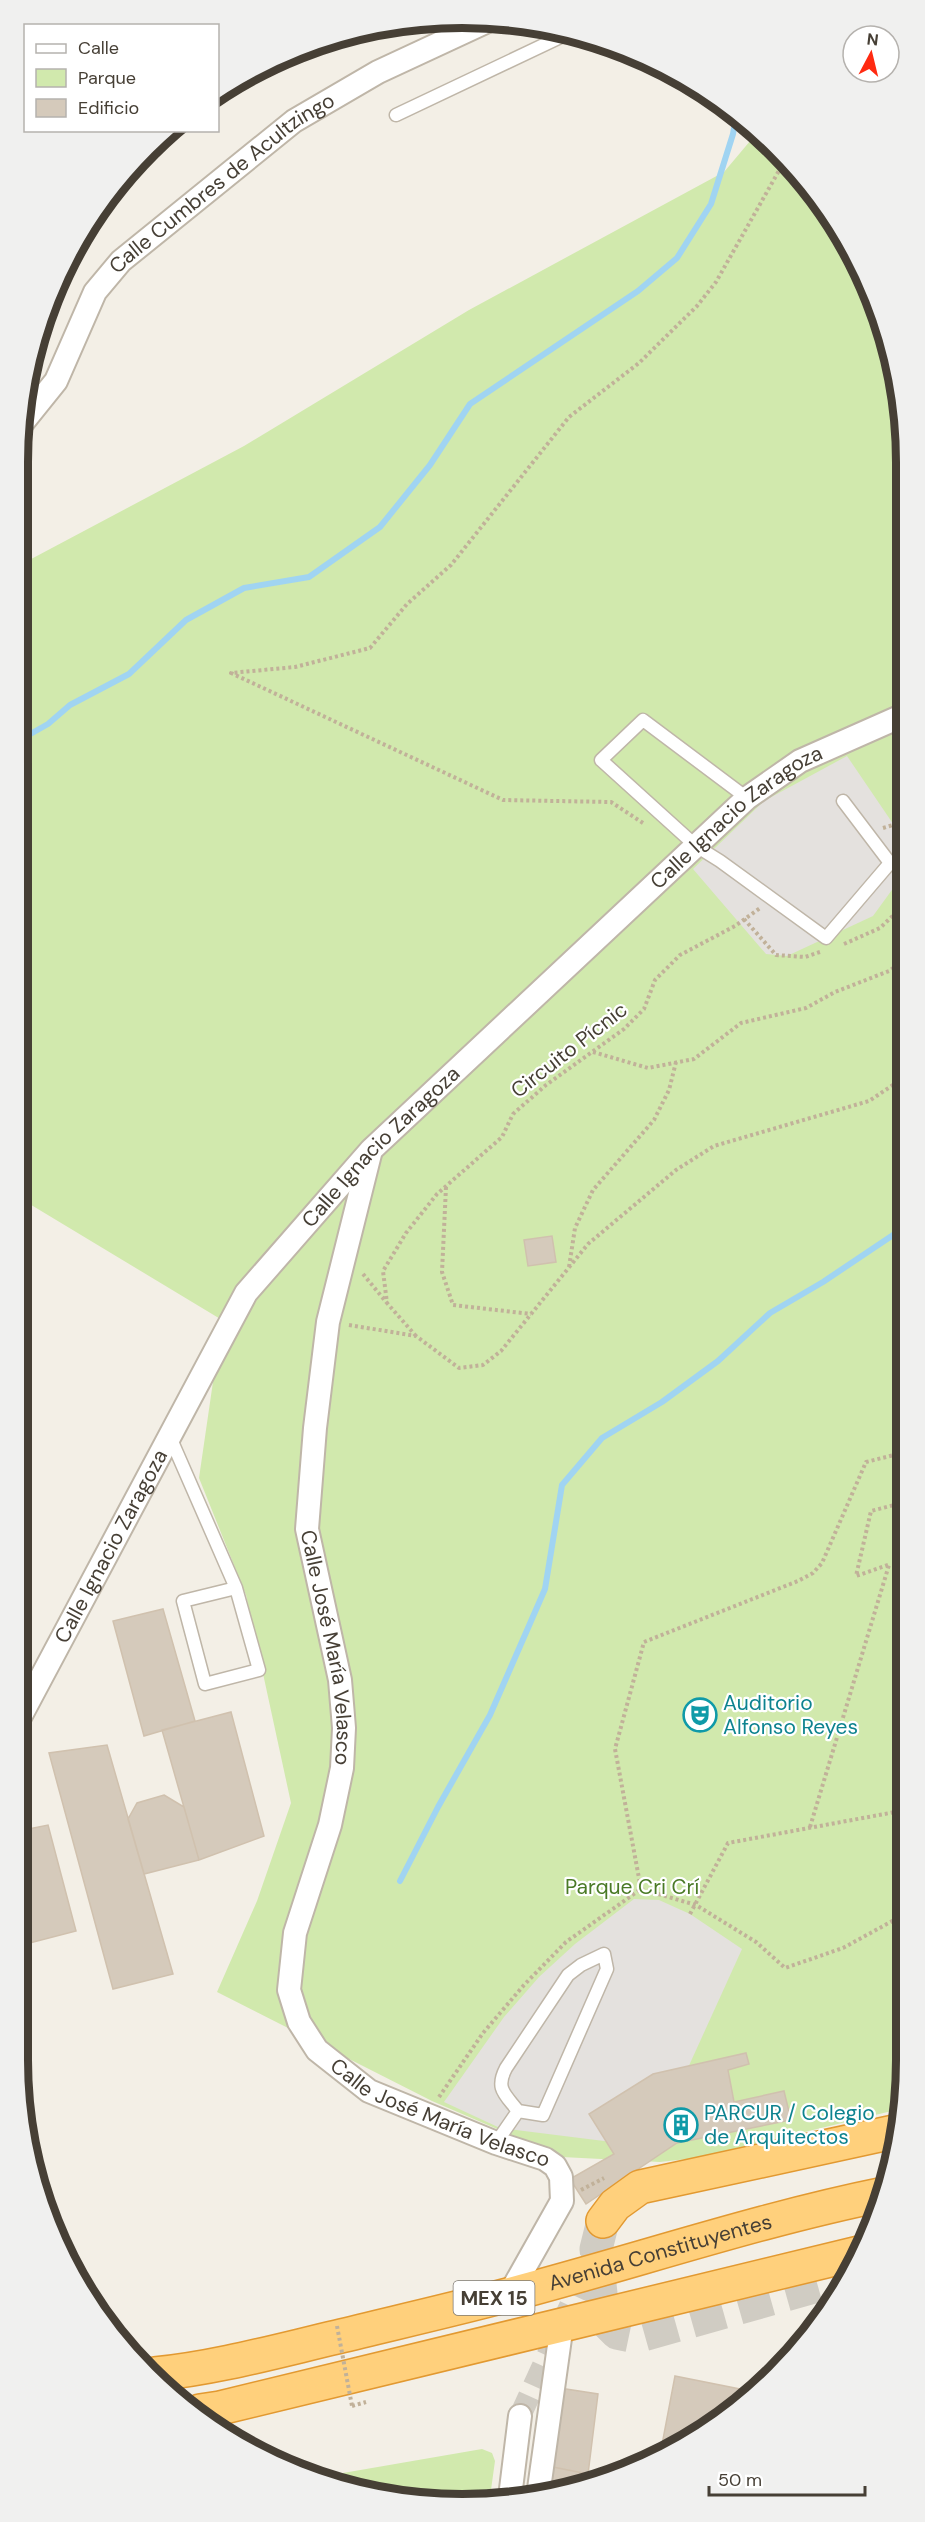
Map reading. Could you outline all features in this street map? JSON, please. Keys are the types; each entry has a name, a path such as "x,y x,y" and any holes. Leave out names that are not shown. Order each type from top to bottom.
{"highway":[{"path":"603,2221 625,2195 640,2187 890,2133"},
{"path":"830,2205 880,2177"},
{"name":"Avenida Constituyentes","path":"163,2373 253,2357 509,2295 740,2228 874,2196"},
{"name":"Avenida Constituyentes","path":"207,2410 392,2368 562,2324 841,2271"}],"street":[{"name":"Calle Cumbres de Acultzingo","path":"31,412 56,381 95,292 122,261 294,121 378,72 472,28"},
{"name":"Calle Ignacio Zaragoza","path":"28,1702 246,1293 371,1150 747,798 800,761 896,719"},
{"name":"Calle José María Velasco","path":"371,1150 328,1322 315,1428 307,1529 340,1680 344,1728 343,1758 330,1825 295,1933 290,1990 299,2022 317,2050 369,2091 496,2143 545,2158 555,2166 561,2177 562,2201 509,2295"},
{"path":"539,2486 562,2324"},
{"path":"511,2491 520,2416"}],"lane":[{"path":"396,115 556,39"},
{"path":"747,798 643,720 601,760 696,846 826,938 890,863 843,801"},
{"path":"171,1437 236,1588 259,1670 205,1684 183,1601 236,1588"},
{"path":"604,1954 607,1969 543,2115 519,2111 501,2089 500,2080 506,2068 568,1975 581,1965 604,1954"},
{"path":"496,2143 519,2111"}],"path":[{"path":"650,827 611,802 503,800 231,673 295,667 370,648 407,604 451,565 569,417 639,363 697,306 716,282 781,168"},
{"path":"868,833 896,822"},
{"path":"893,825 896,829"},
{"name":"Circuito Pícnic","path":"387,1303 383,1271 406,1233 437,1194 502,1137 513,1114 624,1029 644,1009 655,980 680,955 735,926 773,899"},
{"path":"592,1052 648,1068 694,1059 741,1023 806,1008 835,992 889,971 896,966"},
{"path":"569,1268 574,1228 592,1190 654,1120 669,1090 676,1062"},
{"path":"344,1257 357,1267 416,1336 459,1368 483,1365 501,1351 588,1244 676,1170 714,1146 869,1101 896,1083"},
{"path":"446,1186 442,1272 453,1305 531,1314"},
{"path":"328,1322 416,1336"},
{"path":"641,1889 615,1749 644,1642 779,1590 813,1573 822,1563 866,1462 896,1454"},
{"path":"810,1827 889,1565 856,1575 871,1511 896,1505"},
{"path":"690,1914 728,1843 896,1812"},
{"path":"421,2112 444,2094 483,2033 524,1985 566,1942 641,1889"},
{"path":"641,1889 696,1905 756,1942 786,1968 843,1948 896,1919"},
{"path":"337,2326 352,2406"}],"green space":[{"name":"Parque Cri Crí","path":"752,139 789,176 823,221 852,271 873,323 888,378 896,434 896,2088 894,2111 696,2158 660,2162 562,2157 432,2101 217,1992 257,1901 291,1803 246,1595 199,1478 222,1320 28,1203 28,561 244,446 469,310 724,172"},
{"path":"482,2449 492,2453 495,2461 491,2493 462,2494 406,2490 336,2474"}],"shaded area":[{"path":"847,756 896,828 896,884 873,916 787,956 766,954 693,869 764,801"},
{"path":"634,1899 659,1900 690,1914 742,1949 652,2147 500,2128 444,2102 504,2017 539,1977 575,1944"}],"building":[{"path":"552,1236 556,1262 528,1266 524,1240"},
{"path":"163,1609 195,1721 144,1736 113,1621"},
{"path":"231,1712 264,1836 199,1860 162,1730"},
{"path":"107,1745 173,1974 113,1989 49,1753"},
{"path":"164,1795 184,1807 199,1860 144,1874 128,1819 137,1803"},
{"path":"48,1825 76,1931 28,1943 28,1829"},
{"name":"PARCUR / Colegio de Arquitectos","path":"746,2053 749,2064 728,2070 734,2102 784,2091 791,2120 677,2143 586,2204 570,2179 614,2154 589,2114 653,2074"},
{"path":"675,2376 744,2390 704,2420 662,2445"},
{"path":"553,2387 598,2394 588,2474 543,2465"},
{"path":"543,2465 588,2474 575,2479 542,2486"}],"waterway":[{"path":"28,735 48,724 70,705 129,674 186,620 244,588 309,577 380,527 430,465 470,404 638,291 677,258 711,204 735,124"},
{"path":"400,1881 438,1807 490,1715 545,1589 562,1485 602,1438 662,1402 718,1361 770,1313 823,1282 896,1233"}],"tunnel":[{"path":"603,2221 596,2249 604,2320 617,2333 636,2337 835,2281"},
{"path":"520,2416 596,2249"}],"place":[{"name":"Auditorio Alfonso Reyes","path":"700,1715"},
{"name":"PARCUR / Colegio de Arquitectos","path":"681,2125"}]}
